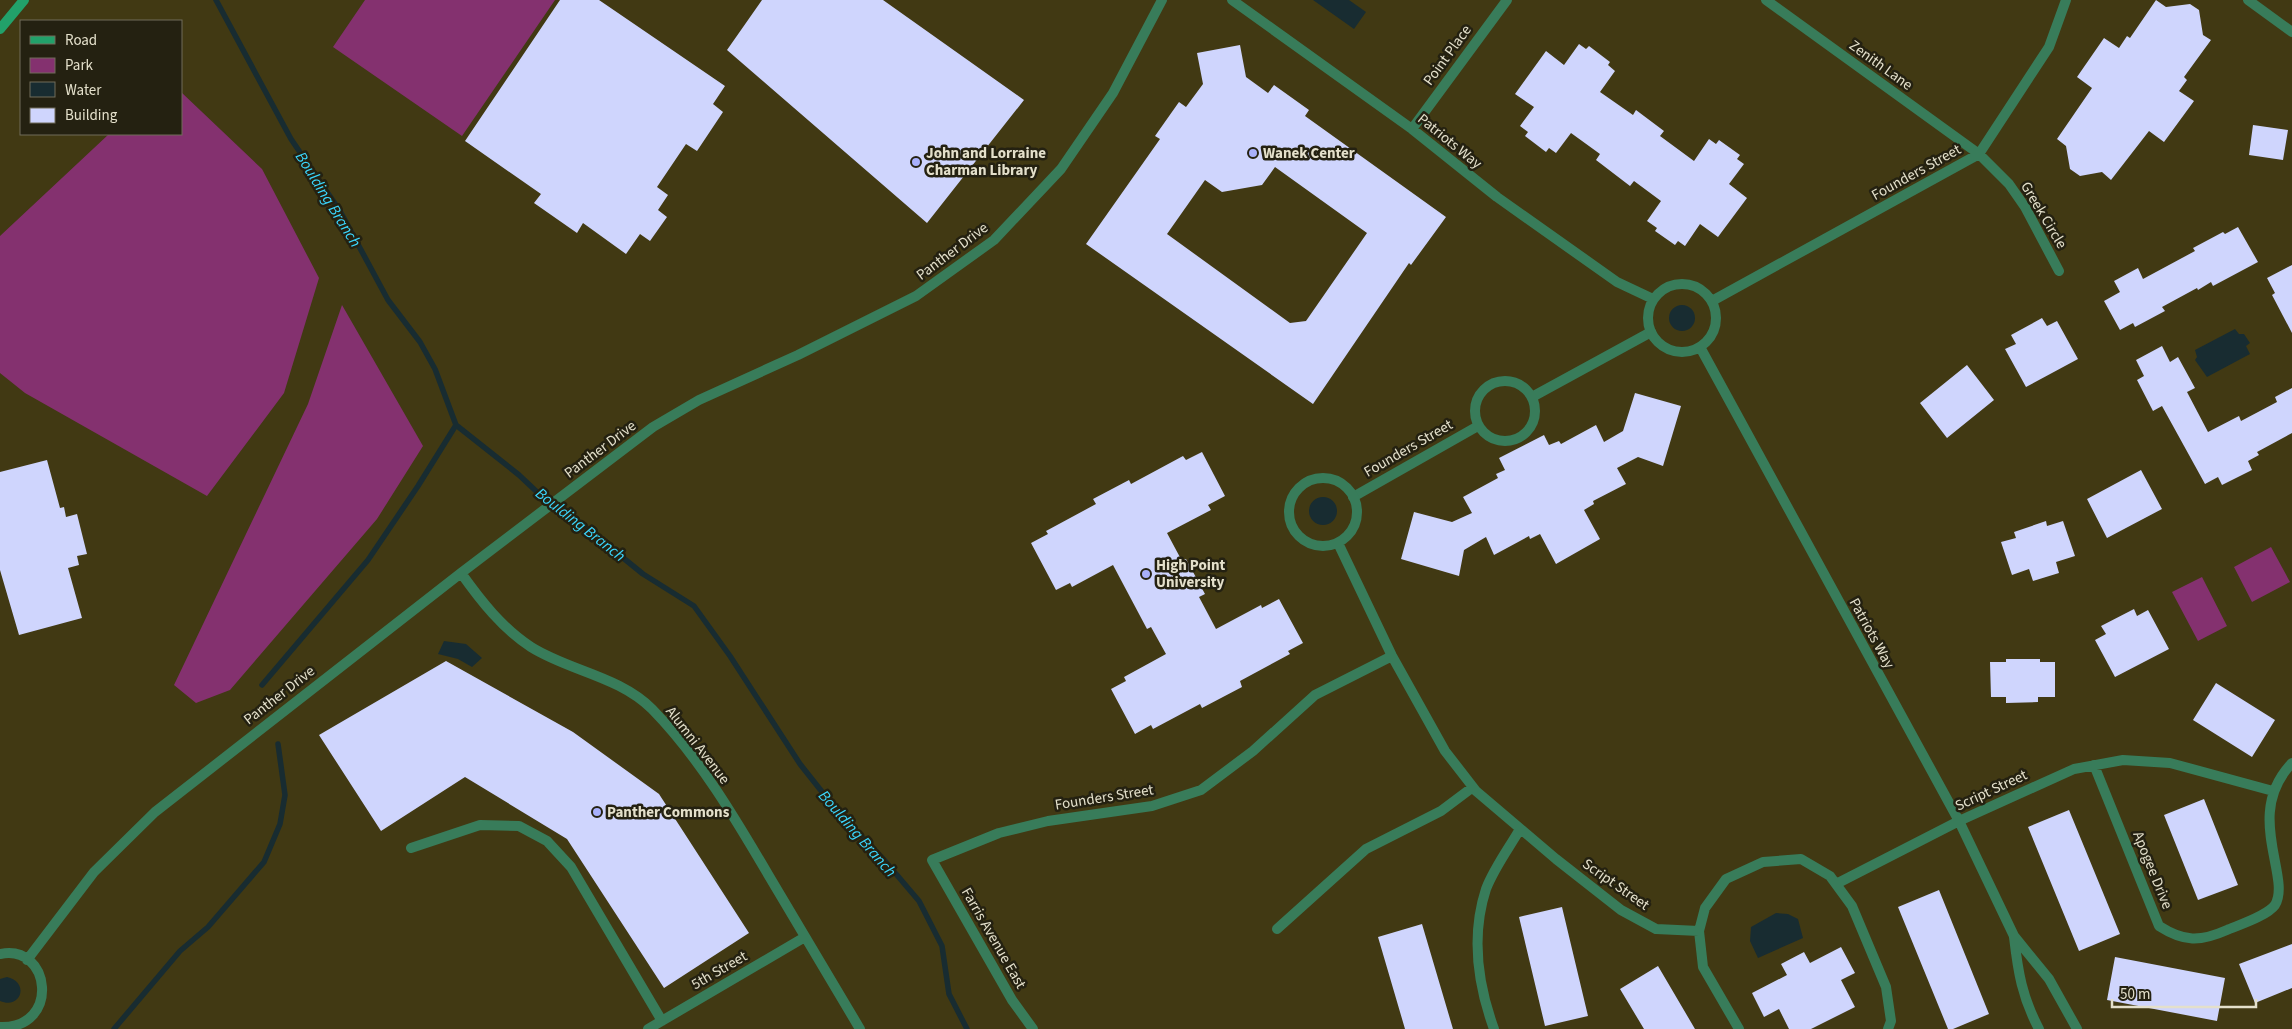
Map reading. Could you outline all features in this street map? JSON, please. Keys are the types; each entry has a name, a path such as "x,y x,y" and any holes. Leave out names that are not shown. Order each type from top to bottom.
{"main road":[{"path":"0,29 24,0"}],"street":[{"name":"Panther Drive","path":"27,960 94,872 155,812 586,478 676,413 916,296 994,240 1061,169 1113,93 1162,0"},
{"name":"Patriots Way","path":"1232,0 1412,129 1497,197 1617,282 1653,299"},
{"name":"Point Place","path":"1412,129 1507,0"},
{"name":"Zenith Lane","path":"1766,0 1979,154"},
{"name":"Founders Street","path":"1712,301 1979,154 2049,47 2066,0"},
{"path":"2248,0 2292,32"},
{"name":"Greek Circle","path":"1979,154 2009,184 2025,208 2059,271"},
{"path":"1683,283 1695,286 1705,292 1712,301 1716,321 1708,340 1700,347 1689,351 1672,350 1658,342 1651,332 1648,321 1653,299 1661,290 1683,283"},
{"path":"1532,397 1651,332"},
{"name":"Patriots Way","path":"1700,347 1959,821 2014,936 2049,980 2077,1029"},
{"path":"1501,381 1516,383 1532,397 1535,412 1533,422 1528,431 1519,438 1510,441 1494,439 1485,434 1478,426 1475,416 1477,399 1483,390 1491,384 1501,381"},
{"name":"Founders Street","path":"1353,497 1478,426"},
{"path":"1327,478 1338,482 1347,488 1353,497 1357,507 1356,518 1350,532 1338,543 1316,546 1306,542 1298,535 1292,525 1289,514 1291,502 1296,492 1305,484 1315,479 1327,478"},
{"name":"Script Street","path":"1338,543 1392,656 1445,751 1473,787 1556,859 1630,914 1656,929 1698,931"},
{"name":"Alumni Avenue","path":"461,573 485,605 505,627 531,647 622,688 650,708 682,744 744,834 860,1029"},
{"name":"Founders Street","path":"932,860 999,833 1048,821 1152,806 1201,790 1253,751 1316,695 1392,656"},
{"name":"Script Street","path":"1836,884 1959,821 2074,769 2123,760 2170,763 2273,792"},
{"name":"Apogee Drive","path":"2094,765 2159,926 2174,935 2198,940 2257,917 2274,906 2278,895 2279,880 2269,817 2273,792 2292,763"},
{"path":"1277,929 1366,849 1441,811 1473,787"},
{"path":"411,848 480,825 520,826 547,842 571,867 662,1021"},
{"path":"1494,1029 1480,980 1478,934 1486,889 1520,829"},
{"path":"1739,1029 1703,967 1698,931 1704,908 1726,879 1763,862 1801,859 1830,876 1852,906 1886,987 1891,1021 1888,1029"},
{"name":"Farris Avenue East","path":"932,860 1012,1000 1032,1029"},
{"name":"Patriots Way","path":"2014,936 2018,976 2026,1005 2039,1029"},
{"name":"5th Street","path":"648,1029 805,937"},
{"path":"0,954 16,954 27,960 36,968 42,980 43,992 41,1004 35,1015 25,1023 14,1027 1,1028"}],"green space":[{"path":"365,0 555,0 462,136 333,47"},
{"path":"182,93 262,169 319,278 284,393 207,496 25,393 0,373 0,236 108,135 182,135"},
{"path":"342,305 423,446 377,519 230,690 196,703 174,685 308,404"},
{"path":"2271,547 2290,582 2252,602 2234,567"},
{"path":"2202,577 2227,626 2198,641 2172,592"}],"water":[{"path":"1313,0 1349,0 1366,12 1354,29"},
{"path":"1682,305 1691,309 1695,318 1691,327 1682,331 1673,327 1669,318 1673,309"},
{"path":"2235,329 2239,334 2244,334 2250,343 2246,346 2250,354 2207,377 2195,360 2197,357 2195,350"},
{"path":"1323,497 1333,501 1337,511 1333,521 1323,525 1313,521 1309,511 1313,501"},
{"path":"444,641 466,644 482,658 472,667 458,659 438,654"},
{"path":"1776,913 1788,914 1798,919 1803,938 1758,958 1750,941 1751,927"},
{"path":"7,977 19,984 20,994 18,999 7,1003 0,1001 0,979"}],"building":[{"path":"560,0 599,0 725,86 713,104 723,112 697,151 686,144 657,187 668,195 658,210 667,217 650,241 640,234 626,254 583,223 577,233 534,203 541,194 465,141"},
{"name":"John and Lorraine Charman Library","path":"762,0 883,0 1024,100 927,223 727,50"},
{"path":"2156,0 2166,7 2190,4 2199,10 2203,35 2211,40 2184,77 2187,80 2179,91 2194,101 2164,142 2149,131 2111,180 2102,172 2080,176 2070,169 2066,146 2057,139 2092,88 2077,77 2104,38 2119,48 2127,36 2130,38"},
{"path":"1579,44 1586,49 1589,46 1610,62 1608,65 1615,71 1600,92 1633,115 1636,110 1664,131 1660,136 1694,161 1709,139 1716,144 1719,140 1740,155 1737,159 1744,164 1729,184 1747,198 1718,237 1700,224 1685,246 1678,241 1675,245 1655,231 1657,228 1647,221 1661,201 1634,181 1630,186 1596,160 1600,154 1571,133 1556,153 1549,148 1546,152 1525,136 1528,132 1520,126 1534,107 1515,94 1546,51 1564,65"},
{"name":"Wanek Center","path":"1240,45 1246,77 1268,93 1274,85 1309,110 1305,116 1446,217 1411,265 1409,263 1313,404 1086,244 1160,139 1155,136 1179,102 1186,107 1203,84 1197,53","holes":["1275,167 1367,233 1306,321 1290,323 1167,234 1205,180 1222,192 1262,185"]},
{"path":"2253,125 2288,130 2283,160 2249,155"},
{"path":"2238,227 2258,262 2213,286 2211,282 2198,290 2197,288 2162,307 2165,311 2135,327 2133,323 2120,330 2104,301 2120,292 2114,281 2138,268 2143,279 2195,251 2193,248 2223,232 2225,234"},
{"path":"2292,265 2292,333 2272,295 2275,293 2267,278"},
{"path":"2042,318 2047,326 2057,321 2078,359 2026,387 2005,349 2016,344 2011,335"},
{"path":"2162,346 2170,362 2178,357 2195,388 2187,392 2208,432 2239,416 2241,421 2277,402 2275,397 2292,388 2292,433 2257,452 2259,455 2248,461 2252,470 2222,485 2218,477 2205,484 2162,406 2153,411 2137,380 2144,376 2136,360"},
{"path":"1967,365 1994,400 1947,438 1920,403"},
{"path":"1635,393 1681,406 1663,466 1638,457 1617,468 1626,484 1593,501 1594,504 1584,510 1600,539 1556,564 1540,534 1530,539 1529,536 1494,555 1486,537 1464,550 1459,576 1401,559 1414,512 1452,522 1472,513 1463,497 1498,478 1496,474 1505,470 1499,458 1544,435 1549,445 1559,441 1561,444 1596,425 1604,442 1623,431"},
{"path":"1202,452 1225,496 1208,505 1211,510 1167,533 1182,561 1186,559 1205,594 1199,597 1216,629 1261,605 1262,608 1279,599 1303,643 1288,651 1290,654 1240,681 1242,687 1202,708 1200,704 1153,729 1151,725 1135,734 1111,689 1126,681 1124,677 1166,654 1151,627 1147,629 1113,565 1072,587 1070,583 1056,590 1031,543 1048,534 1046,531 1096,504 1093,499 1129,480 1131,484 1183,456 1186,460"},
{"path":"47,460 60,508 64,507 66,517 77,514 87,554 77,556 79,565 68,568 82,618 19,635 0,570 0,472"},
{"path":"2141,470 2162,509 2107,538 2087,499"},
{"path":"2046,521 2047,526 2063,521 2075,556 2056,562 2059,573 2033,581 2029,569 2012,575 2001,542 2016,538 2014,532"},
{"path":"2134,609 2137,616 2148,610 2169,649 2115,677 2095,640 2106,634 2101,626"},
{"path":"2006,659 2040,659 2040,662 2055,662 2055,697 2038,697 2038,702 2006,703 2006,697 1991,697 1990,662 2006,662"},
{"name":"Panther Commons","path":"446,661 573,732 659,794 749,933 664,988 567,839 465,777 381,831 319,735"},
{"path":"2216,683 2275,720 2252,757 2193,720"},
{"path":"2204,799 2238,885 2198,900 2164,815"},
{"path":"2069,810 2120,934 2079,951 2028,827"},
{"path":"1939,890 1989,1014 1953,1029 1948,1029 1898,907"},
{"path":"1562,907 1588,1016 1545,1026 1519,917"},
{"path":"1422,924 1453,1029 1405,1029 1378,937"},
{"path":"2292,944 2292,988 2255,1003 2239,964"},
{"path":"1841,947 1855,973 1841,980 1855,1007 1811,1029 1789,1029 1779,1009 1764,1017 1752,993 1787,975 1781,964 1804,952 1810,963"},
{"path":"2115,957 2225,978 2217,1021 2107,1000"},
{"path":"1658,966 1695,1029 1644,1029 1620,989"}],"waterway":[{"name":"Boulding Branch","path":"216,0 291,139 340,211 388,300 420,342 435,369 456,425 519,475 537,492 569,514 643,574 694,606 730,656 800,764 838,812 885,861 919,901 942,946 949,994 967,1029"},
{"path":"262,685 368,560 456,425"},
{"path":"114,1029 180,951 208,927 264,862 280,824 285,795 278,744"}],"place":[{"name":"Wanek Center","path":"1253,153"},
{"name":"John and Lorraine Charman Library","path":"916,162"},
{"name":"High Point University","path":"1146,574"},
{"name":"Panther Commons","path":"597,812"}]}
